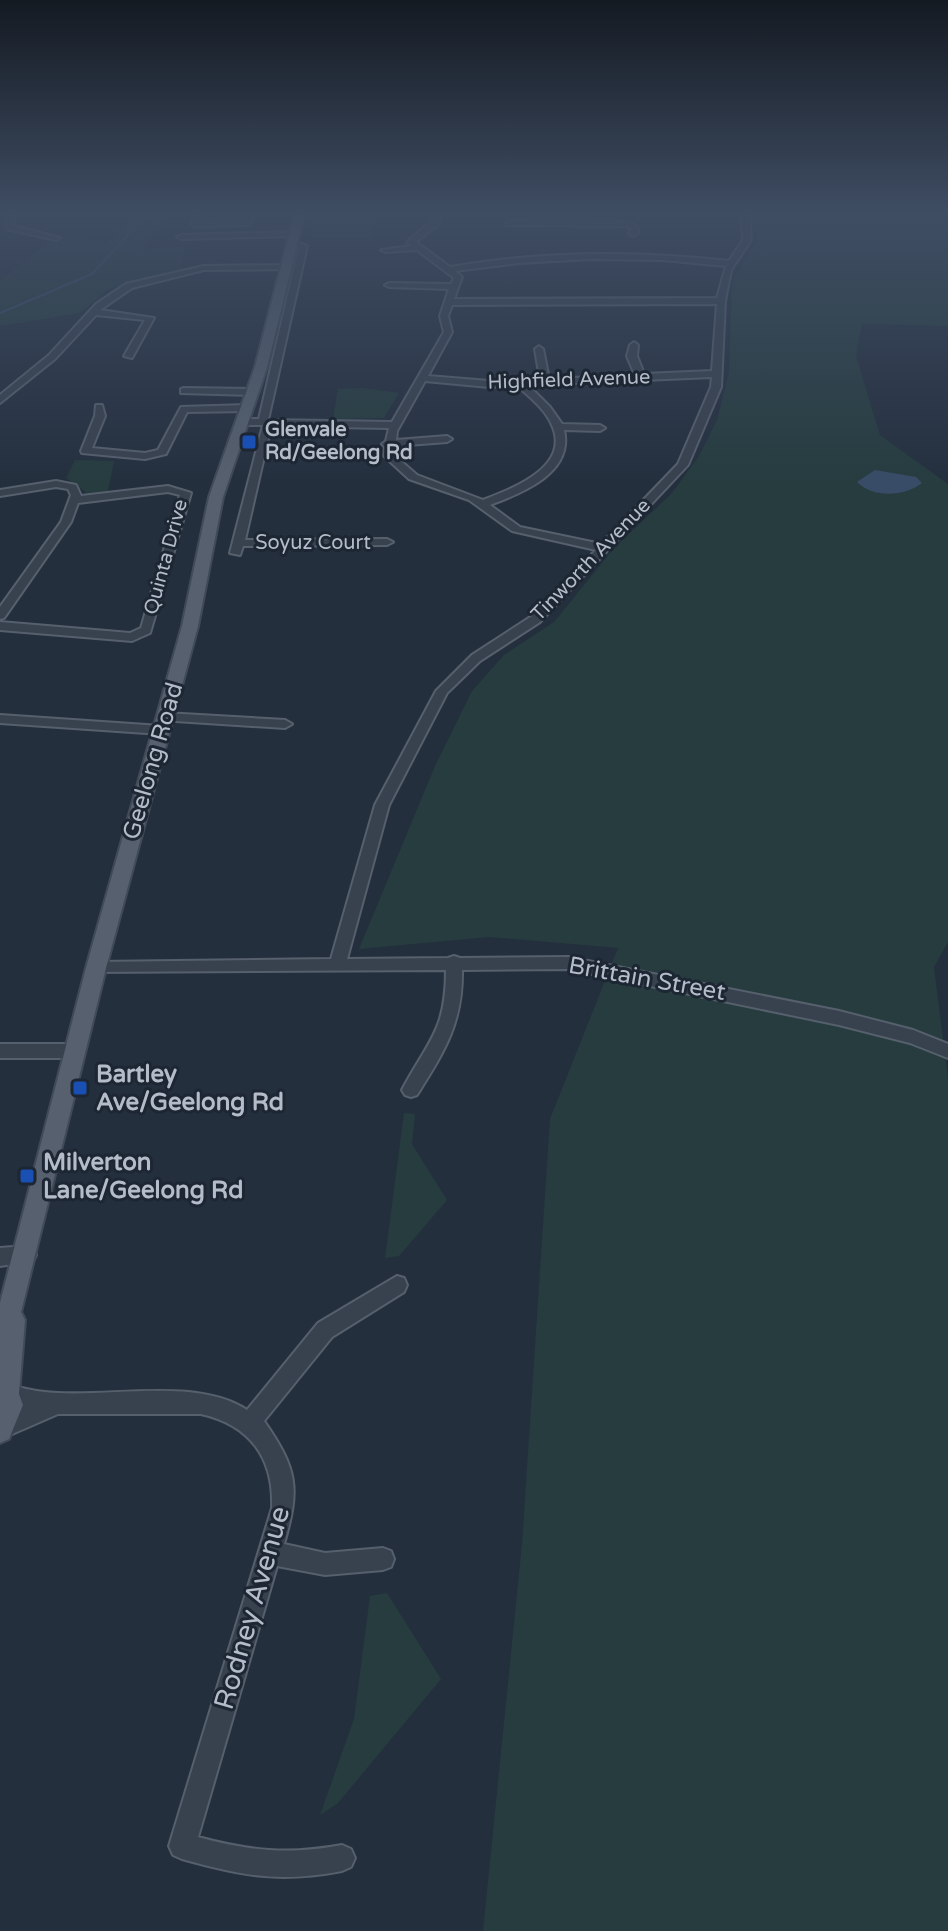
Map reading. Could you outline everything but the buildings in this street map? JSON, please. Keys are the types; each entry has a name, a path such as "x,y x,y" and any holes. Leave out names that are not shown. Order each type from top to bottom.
{"main road":[{"name":"Geelong Road","path":"0,1334 26,1255 74,1051 199,590 216,497 253,392 277,302"},
{"name":"Geelong Road","path":"1,1428 10,1408 5,1391 15,1296"}],"street":[{"path":"0,400 55,354 105,302"},
{"path":"265,424 285,302"},
{"path":"450,302 444,317 448,332 396,424 387,444 390,458 408,474 483,504 521,531 602,548"},
{"name":"Tinworth Avenue","path":"338,964 382,805 438,696 468,664 536,619 683,465 714,394 721,302"},
{"path":"93,312 151,318 129,356"},
{"path":"634,345 632,356 641,377"},
{"path":"539,349 545,381"},
{"name":"Highfield Avenue","path":"422,378 480,384 716,374"},
{"path":"483,504 525,486 550,467 560,449 559,427 521,383"},
{"path":"185,390 253,392"},
{"path":"99,407 100,416 85,451 145,456 162,452 184,409 247,408"},
{"path":"241,424 396,424"},
{"name":"Soyuz Court","path":"265,424 238,548 387,542"},
{"path":"559,427 600,428"},
{"path":"387,444 447,439"},
{"path":"0,493 61,484 75,490 76,500 68,520 0,615"},
{"name":"Quinta Drive","path":"0,626 141,635 147,628 186,493 173,488 76,500"},
{"path":"0,719 285,724"},
{"path":"411,1090 450,1023 455,1003 454,962"},
{"name":"Brittain Street","path":"338,964 546,962 619,971 870,1025 948,1051"},
{"path":"96,968 338,964"},
{"path":"0,1051 74,1051"},
{"path":"0,1257 26,1255"},
{"path":"5,1391 63,1404 201,1403 227,1409 250,1422 325,1330 397,1285"},
{"path":"1,1428 31,1413 63,1404"},
{"name":"Rodney Avenue","path":"250,1422 274,1455 284,1486 283,1508 182,1846 252,1865 285,1868 342,1858"},
{"path":"271,1553 325,1564 383,1559"}],"green space":[{"path":"0,302 93,302 80,313 0,326"},
{"path":"731,302 948,302 948,326 862,324 856,356 880,435 948,484 948,942 934,967 948,1079 948,1931 483,1931 522,1544 550,1119 618,948 489,937 359,949 435,766 472,691 504,655 554,622 615,547 671,494 699,456 717,420 729,373"},
{"path":"363,388 399,393 384,418 333,419 338,389"},
{"path":"75,460 114,461 108,491 88,494 66,478"},
{"path":"404,1113 415,1114 412,1144 447,1200 399,1256 385,1258"},
{"path":"387,1593 441,1679 338,1803 320,1815 354,1719 370,1596"}],"water":[{"path":"875,470 916,477 922,483 906,491 889,494 871,491 857,482"}],"waterway":[{"path":"0,313 26,302"}],"place":[{"name":"Glenvale Rd/Geelong Rd","path":"249,442"},
{"name":"Bartley Ave/Geelong Rd","path":"80,1088"},
{"name":"Milverton Lane/Geelong Rd","path":"27,1176"}]}
